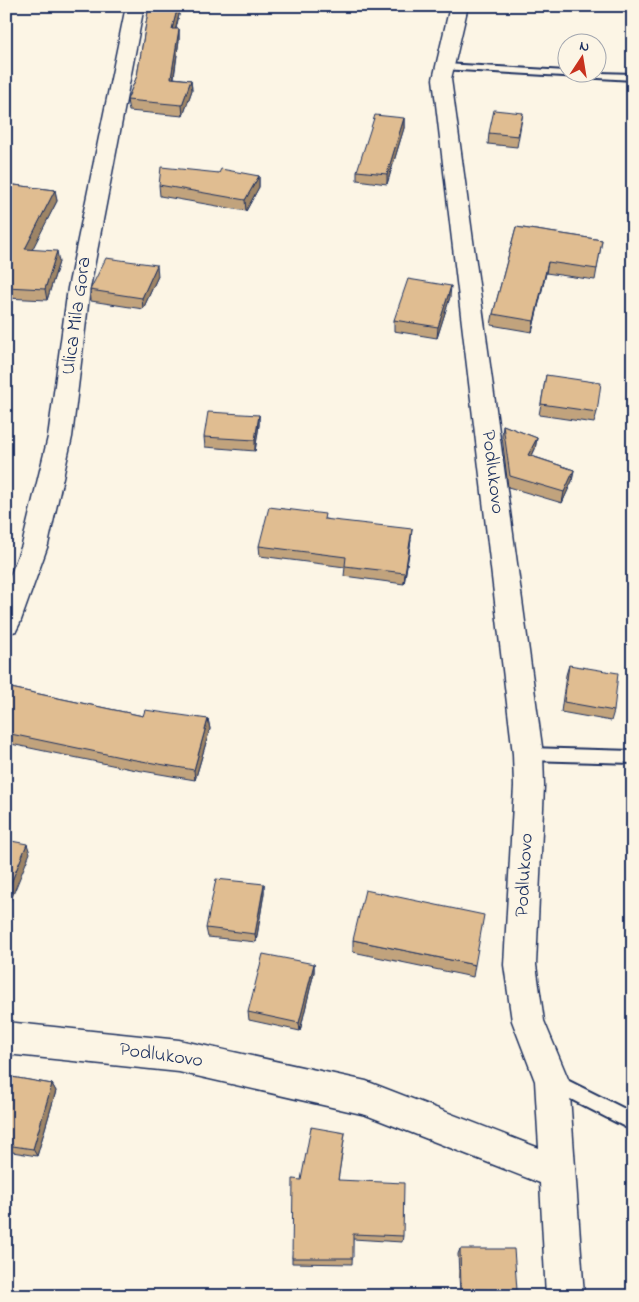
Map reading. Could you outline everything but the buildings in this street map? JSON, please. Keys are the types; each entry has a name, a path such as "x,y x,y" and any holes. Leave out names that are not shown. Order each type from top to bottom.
{"street":[{"name":"Ulica Mila Gora","path":"6,623 35,545 60,437 79,288 135,6"},
{"name":"Podlukovo","path":"6,1038 180,1056 366,1098 559,1173 552,1081 528,1021 520,965 529,786 528,754 442,79 459,6"},
{"path":"559,1173 565,1296"}],"lane":[{"path":"445,67 633,77"},
{"path":"528,754 633,757"},
{"path":"552,1081 633,1122"}]}
